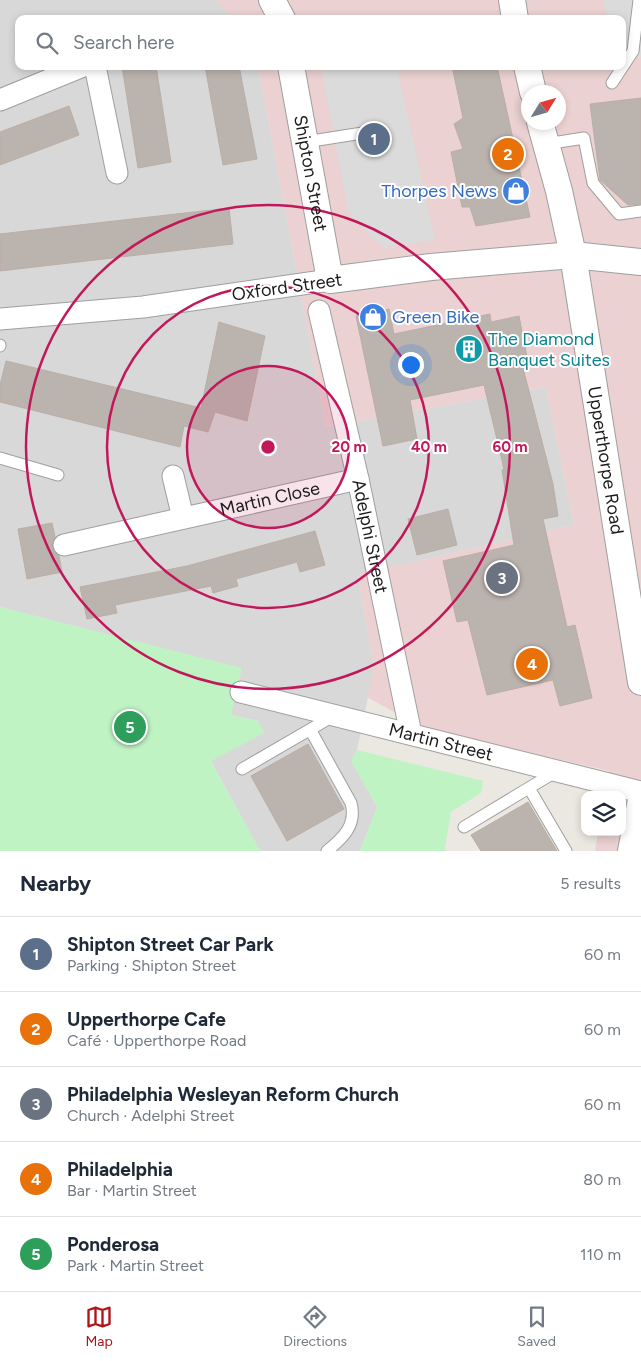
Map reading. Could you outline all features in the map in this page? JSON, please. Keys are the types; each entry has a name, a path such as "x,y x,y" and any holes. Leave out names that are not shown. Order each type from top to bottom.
{"street":[{"path":"272,0 280,15"},
{"path":"512,0 514,15"},
{"path":"0,100 73,70"},
{"path":"96,70 117,173"},
{"name":"Shipton Street","path":"292,70 330,280"},
{"path":"528,70 531,85"},
{"name":"Upperthorpe Road","path":"543,133 573,256 641,682"},
{"name":"Oxford Street","path":"0,319 143,307 431,267 573,256 641,262"},
{"name":"Adelphi Street","path":"319,311 358,479 411,734"},
{"path":"173,476 183,518"},
{"name":"Martin Close","path":"64,545 358,479"},
{"name":"Martin Street","path":"241,692 641,792"},
{"path":"631,851 641,800"}],"lane":[{"path":"626,62 633,51 639,0"},
{"path":"612,83 621,70"},
{"path":"305,142 369,132"},
{"path":"543,133 584,138 593,184 619,214 641,212"},
{"path":"0,458 58,475"},
{"path":"242,769 336,715"},
{"path":"311,730 351,802 354,814 346,836 327,851"},
{"path":"464,827 558,770"},
{"path":"529,788 566,851"}],"shaded area":[{"path":"0,0 216,0 231,15 15,15 15,70 259,70 326,427 546,387 574,525 358,575 374,668 357,750 352,761 377,807 360,851 260,851 211,761 258,721 231,715 115,637 0,607"},
{"path":"216,0 636,0 641,47 641,851 595,851 597,836 626,836 626,791 606,791 609,771 421,727 367,697 374,668 358,575 574,525 546,387 326,427 259,70 626,70 626,15 229,15"},
{"path":"603,0 641,0 641,56 626,59 626,15 607,15"},
{"path":"322,70 398,70 435,240 384,248 357,223 348,211"}],"green space":[{"path":"0,607 242,668 231,715 258,721 264,733 211,761 260,851 0,851"},
{"path":"357,750 483,781 481,793 451,812 446,851 360,851 377,807 351,761"}],"building":[{"path":"123,70 157,70 171,162 138,168"},
{"path":"206,70 240,70 257,159 223,165"},
{"path":"453,70 498,70 530,217 476,226 470,207 462,207 451,152 463,149 454,124 463,118"},
{"path":"641,98 641,204 628,205 600,180 590,104"},
{"path":"69,106 79,135 0,165 0,132"},
{"path":"229,208 233,244 0,271 0,234"},
{"path":"389,309 394,334 490,314 491,322 519,316 529,367 523,368 553,484 558,516 543,519 567,627 575,625 592,698 560,706 553,680 487,695 468,620 457,622 443,561 514,545 502,470 504,469 484,385 410,400 417,439 383,446 356,316"},
{"path":"219,322 265,336 247,421 215,412 208,432 184,426 180,447 0,402 0,385 6,361 201,408"},
{"path":"448,509 457,545 417,555 408,519"},
{"path":"52,523 55,537 52,547 59,556 62,572 27,579 18,529"},
{"path":"315,531 325,565 300,572 297,562 236,579 238,586 213,593 211,586 115,605 117,613 87,619 80,587 187,566"},
{"path":"308,744 344,809 287,841 251,776"},
{"path":"528,802 557,851 481,851 471,835"}],"place":[{"name":"Shipton Street Car Park","path":"374,139"},
{"name":"Upperthorpe Cafe","path":"508,154"},
{"name":"Thorpes News","path":"516,191"},
{"name":"Green Bike","path":"373,317"},
{"name":"The Diamond Banquet Suites","path":"469,349"},
{"name":"Philadelphia Wesleyan Reform Church","path":"502,578"},
{"name":"Philadelphia","path":"532,664"},
{"name":"Ponderosa","path":"130,727"}]}
